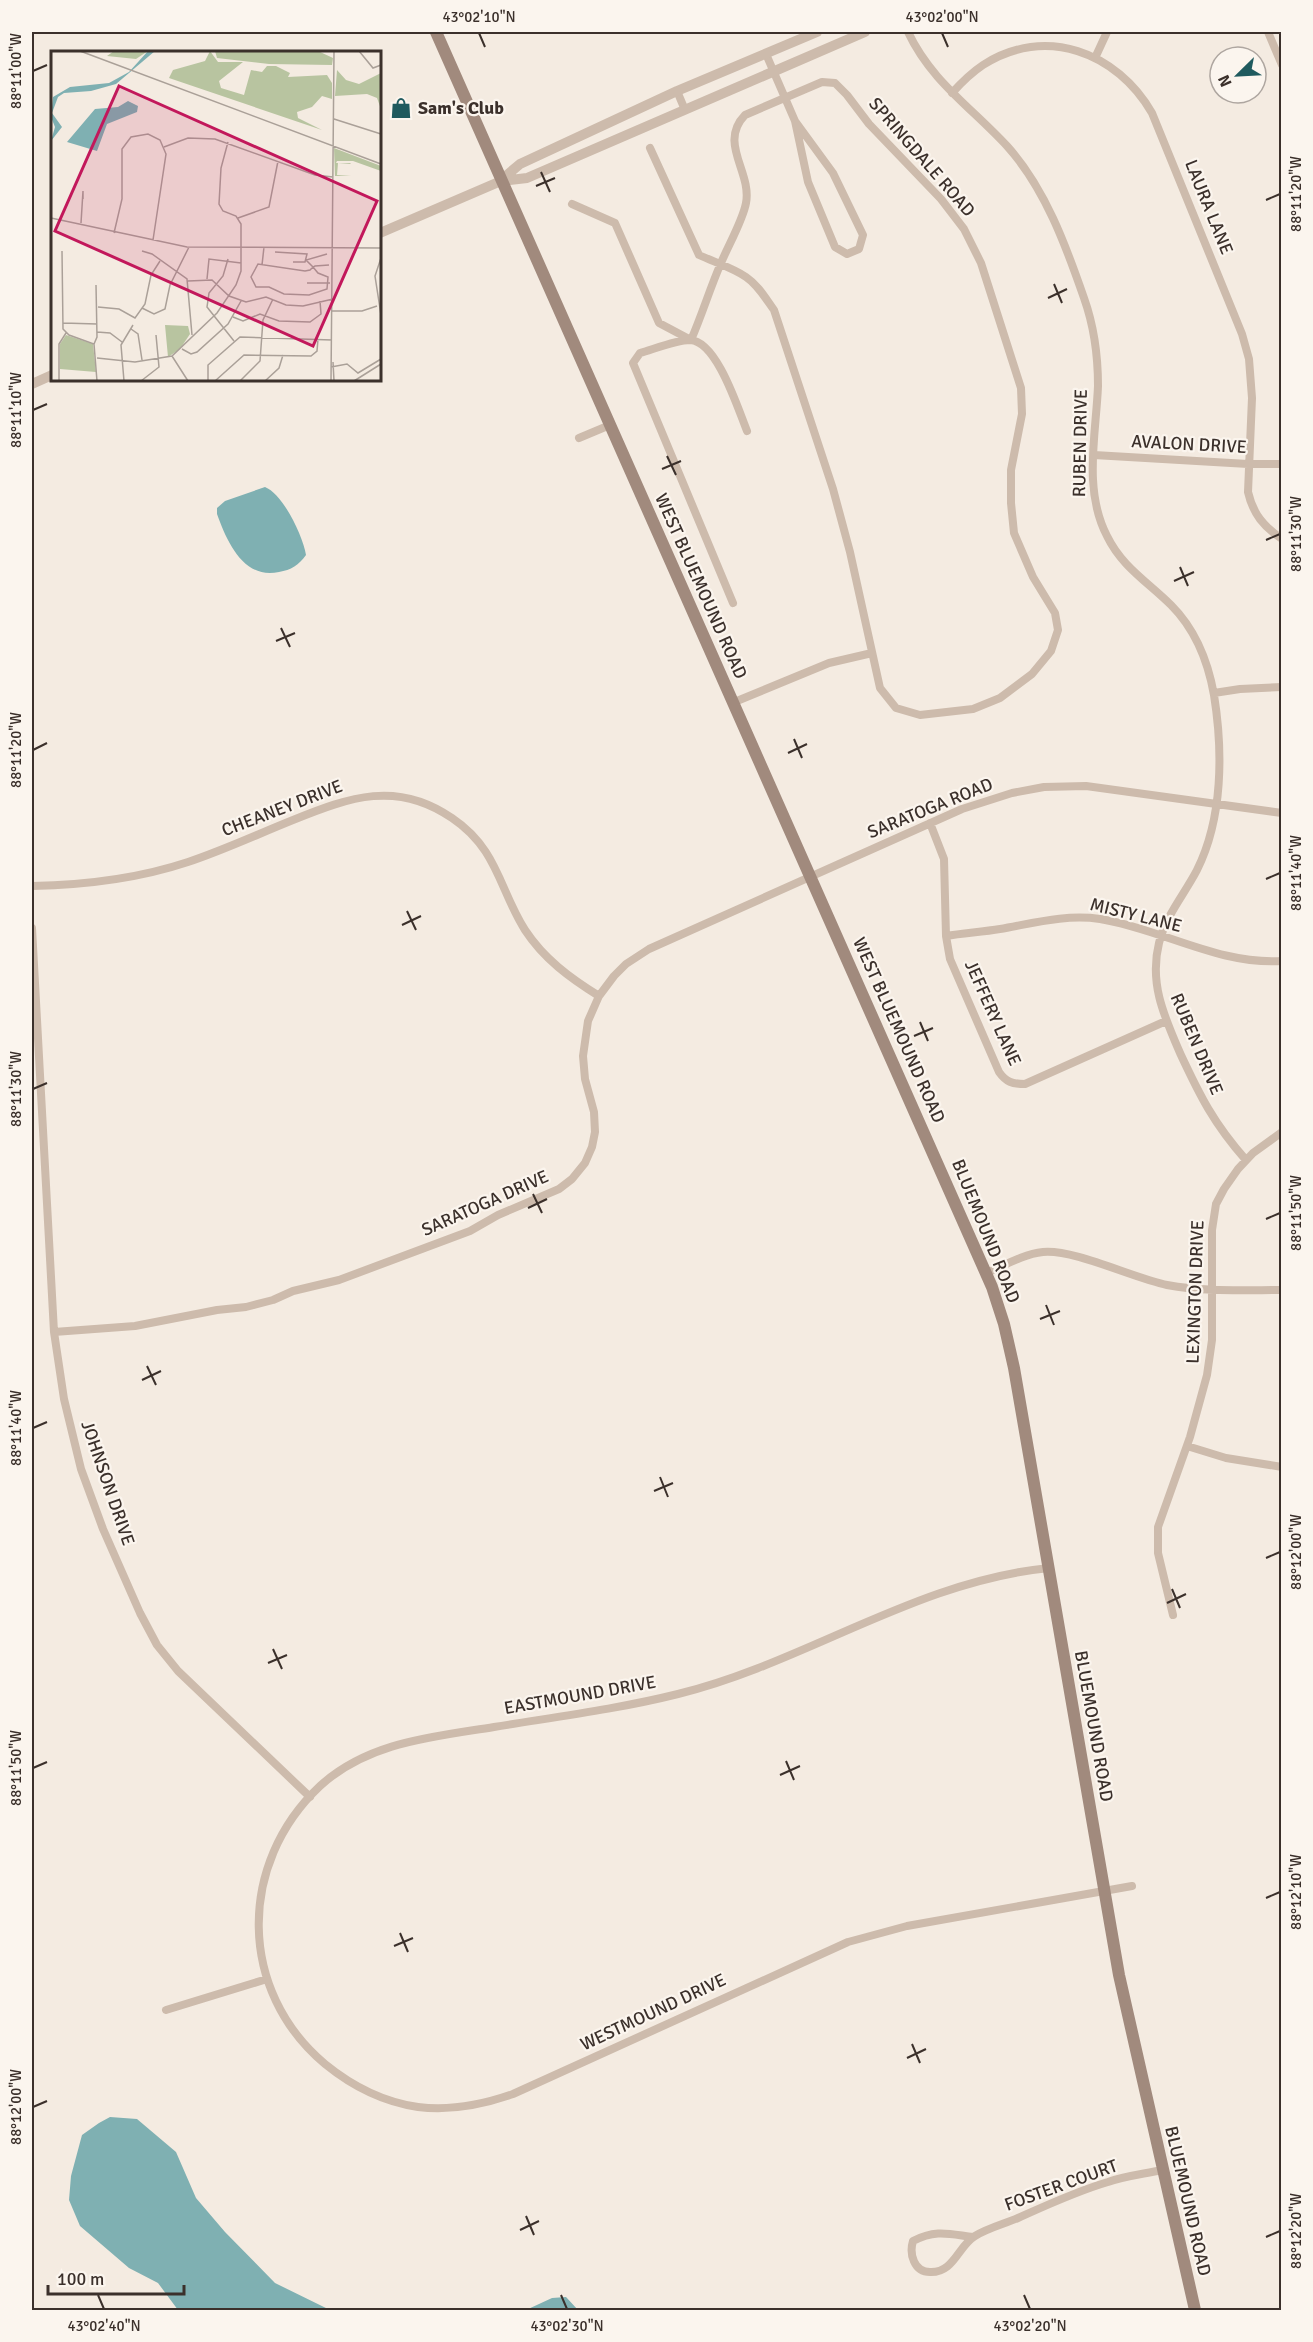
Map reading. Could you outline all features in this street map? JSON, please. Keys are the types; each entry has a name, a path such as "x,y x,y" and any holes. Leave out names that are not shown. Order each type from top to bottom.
{"main road":[{"name":"WEST BLUEMOUND ROAD","path":"436,32 732,703 935,1155"},
{"name":"BLUEMOUND ROAD","path":"935,1155 987,1273 1004,1324 1014,1368 1119,1975 1195,2310"}],"street":[{"path":"381,233 501,180 520,164 677,92 817,32"},
{"path":"501,180 527,178 866,32"},
{"name":"RUBEN DRIVE","path":"908,32 922,59 952,93 1006,146 1034,182 1046,203 1084,297 1091,321 1097,362 1093,484 1095,504 1106,536 1129,568 1172,605 1192,630 1205,657 1219,725 1220,758 1215,803 1210,835 1201,861 1168,919 1161,936 1156,963 1156,981 1166,1021 1192,1083 1206,1109 1246,1161"},
{"path":"1095,58 1107,32"},
{"path":"1268,32 1281,65"},
{"name":"LAURA LANE","path":"952,93 981,66 1012,51 1023,48 1059,47 1079,51 1113,68 1143,97 1152,112 1242,334 1251,377 1248,492 1254,511 1263,525 1281,539"},
{"path":"766,54 795,121 808,182 835,247 847,254 859,249 863,235 833,173 795,121"},
{"name":"SPRINGDALE ROAD","path":"651,148 699,255 720,264 747,278 774,310 833,489 850,552 880,688 896,708 920,715 973,709 1000,698 1032,674 1051,651 1058,630 1055,613 1033,577 1014,533 1011,470 1022,414 1021,388 981,263 964,229 941,199 869,124 835,83 822,82 785,97 745,115 736,124 734,138 746,187 746,203 720,264 690,340"},
{"path":"677,92 685,110"},
{"path":"572,204 615,224 659,323 704,345 718,363 747,431"},
{"path":"690,340 640,353 633,363 733,603"},
{"path":"32,384 51,375"},
{"path":"579,438 610,425"},
{"name":"AVALON DRIVE","path":"1094,455 1281,464"},
{"path":"732,703 830,663 872,653"},
{"path":"1214,693 1281,687"},
{"name":"SARATOGA ROAD","path":"810,877 987,800 1044,788 1076,786 1112,788 1281,813"},
{"name":"CHEANEY DRIVE","path":"32,886 96,882 159,871 341,801 369,796 404,798 442,812 473,835 496,866 517,915 538,947 560,969 599,996"},
{"name":"JEFFERY LANE","path":"930,823 944,859 946,936 955,974 999,1072 1010,1083 1025,1084 1166,1021"},
{"name":"SARATOGA DRIVE","path":"54,1332 135,1326 217,1310 246,1307 273,1300 293,1291 339,1280 470,1231 498,1215 559,1189 576,1174 592,1147 595,1132 594,1112 585,1079 583,1056 588,1021 599,996 621,969 649,949 810,877"},
{"name":"MISTY LANE","path":"946,936 1073,917 1102,920 1229,958 1253,962 1281,961"},
{"name":"JOHNSON DRIVE","path":"32,928 54,1332 64,1399 81,1469 103,1529 150,1634 178,1671 310,1797"},
{"name":"LEXINGTON DRIVE","path":"1173,1615 1160,1562 1158,1527 1187,1446 1210,1360 1212,1230 1216,1204 1232,1176 1246,1161 1281,1132"},
{"path":"987,1273 1034,1254 1059,1253 1166,1285 1212,1289 1281,1290"},
{"path":"1187,1446 1226,1458 1281,1467"},
{"name":"EASTMOUND DRIVE","path":"267,1979 258,1936 262,1891 272,1856 283,1833 310,1797 347,1765 379,1750 424,1739 687,1692 764,1667 945,1590 1016,1573 1049,1568"},
{"name":"WESTMOUND DRIVE","path":"267,1979 277,2005 299,2039 345,2079 390,2100 417,2106 464,2107 513,2094 848,1942 907,1926 1132,1886"},
{"path":"166,2010 267,1979"},
{"name":"FOSTER COURT","path":"973,2237 938,2232 927,2234 913,2241 910,2250 914,2262 921,2270 930,2272 944,2269 973,2237 1109,2181 1162,2170"}],"water":[{"path":"265,487 279,498 291,516 306,555 301,562 279,572 267,573 247,565 232,547 217,514 217,508 225,501"},
{"path":"110,2117 137,2119 176,2152 196,2198 225,2232 275,2283 330,2310 178,2310 158,2283 129,2268 80,2226 69,2200 71,2176 82,2135"},
{"path":"566,2297 578,2310 526,2310 552,2298"}],"place":[{"name":"Sam's Club","path":"401,108"}]}
